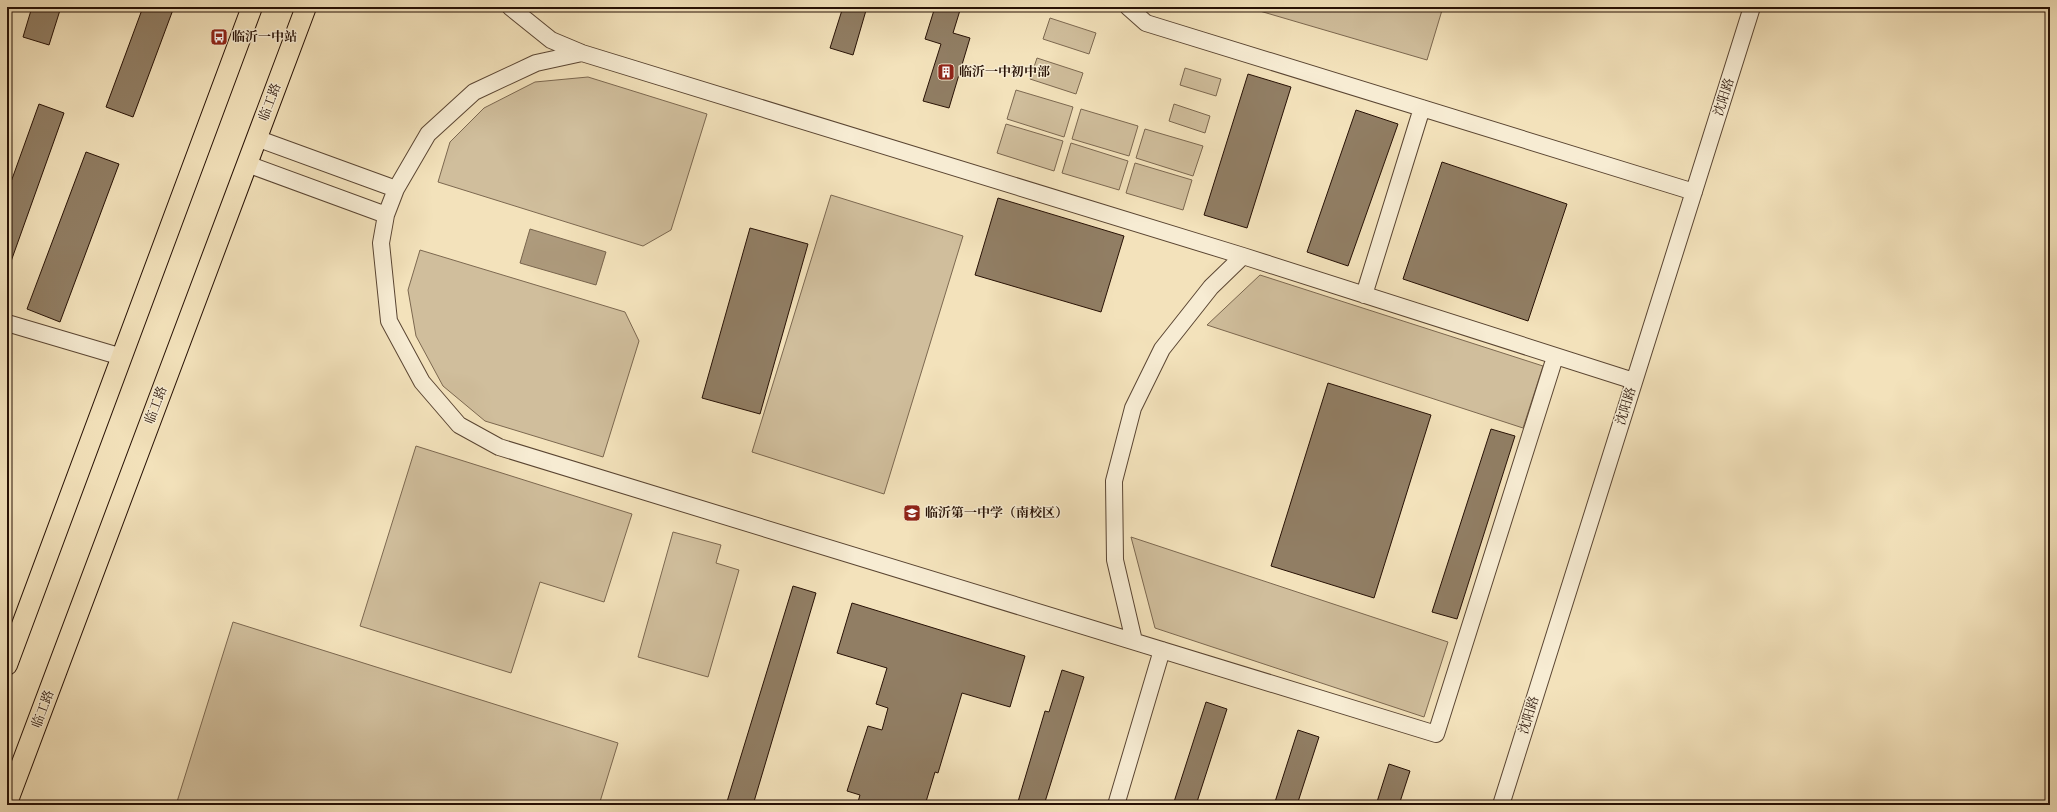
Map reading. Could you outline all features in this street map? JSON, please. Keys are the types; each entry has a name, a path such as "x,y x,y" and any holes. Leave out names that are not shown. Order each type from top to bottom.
{"main road":[{"path":"7,665 252,7"},
{"name":"临工路","path":"7,803 306,7"}],"street":[{"path":"510,7 551,40 582,53 1243,256 1634,381"},
{"path":"1128,7 1146,23 1694,192"},
{"name":"沈阳路","path":"1501,805 1752,7"},
{"path":"582,53 536,63 474,92 428,134 396,189 386,215 381,243 389,321 422,382 459,425 499,447 1436,734 1555,357"},
{"path":"1364,295 1422,108"},
{"path":"256,138 396,189"},
{"path":"247,164 386,215"},
{"path":"1134,641 1115,560 1114,481 1133,408 1162,349 1211,287 1243,256"},
{"path":"7,323 122,357"},
{"path":"1116,805 1162,650"}],"shaded area":[{"path":"1246,7 1443,7 1427,60"},
{"path":"1050,18 1096,33 1089,54 1043,39"},
{"path":"1037,58 1083,73 1076,94 1030,79"},
{"path":"1185,68 1221,79 1216,96 1180,85"},
{"path":"588,77 707,114 671,230 643,246 438,182 450,142 484,108 535,82"},
{"path":"1016,90 1073,107 1064,137 1007,119"},
{"path":"1174,104 1210,116 1205,133 1169,121"},
{"path":"1081,109 1138,126 1129,156 1072,139"},
{"path":"1006,124 1063,141 1054,171 997,153"},
{"path":"1145,129 1203,146 1193,176 1136,158"},
{"path":"1071,143 1128,161 1119,190 1062,173"},
{"path":"1135,163 1192,180 1183,210 1126,193"},
{"path":"831,195 963,236 884,494 752,452"},
{"path":"530,229 606,252 596,285 520,263"},
{"path":"420,250 625,312 639,341 603,457 485,421 443,386 416,336 408,290"},
{"path":"1260,275 1543,366 1523,428 1207,325"},
{"path":"416,446 632,514 604,602 540,582 511,673 360,626"},
{"path":"673,532 721,545 716,563 739,570 708,677 638,657"},
{"path":"1131,537 1448,642 1424,717 1155,628"},
{"path":"233,622 618,743 599,805 176,805"}],"building":[{"path":"32,7 61,7 49,45 23,37"},
{"path":"143,7 174,7 133,117 106,107"},
{"path":"843,7 867,7 853,55 830,48"},
{"name":"临沂一中初中部","path":"935,7 961,7 953,33 970,38 949,108 923,101 941,44 925,39"},
{"path":"1248,74 1291,87 1247,228 1204,215"},
{"path":"39,104 64,113 9,267 7,267 7,193"},
{"path":"1356,110 1398,124 1348,266 1307,252"},
{"path":"86,152 119,164 60,322 27,309"},
{"path":"1442,162 1567,204 1528,321 1403,279"},
{"path":"998,198 1124,236 1101,312 975,275"},
{"path":"750,228 808,244 760,414 702,398"},
{"path":"1328,383 1431,415 1374,598 1271,566"},
{"path":"1491,429 1515,436 1457,619 1432,612"},
{"path":"793,586 816,593 753,805 726,805"},
{"path":"852,603 1025,656 1010,707 962,693 938,773 935,772 925,805 857,805 860,795 847,791 868,726 882,730 888,708 876,704 887,668 837,653"},
{"path":"1062,670 1084,677 1044,805 1017,805 1045,711 1049,712"},
{"path":"1206,702 1227,709 1196,805 1173,805"},
{"path":"1298,730 1319,737 1297,805 1274,805"},
{"path":"1389,764 1410,771 1399,805 1376,805"}],"place":[{"name":"临沂一中站","path":"219,37"},
{"name":"临沂一中初中部","path":"946,72"},
{"name":"临沂第一中学（南校区）","path":"912,513"}]}
